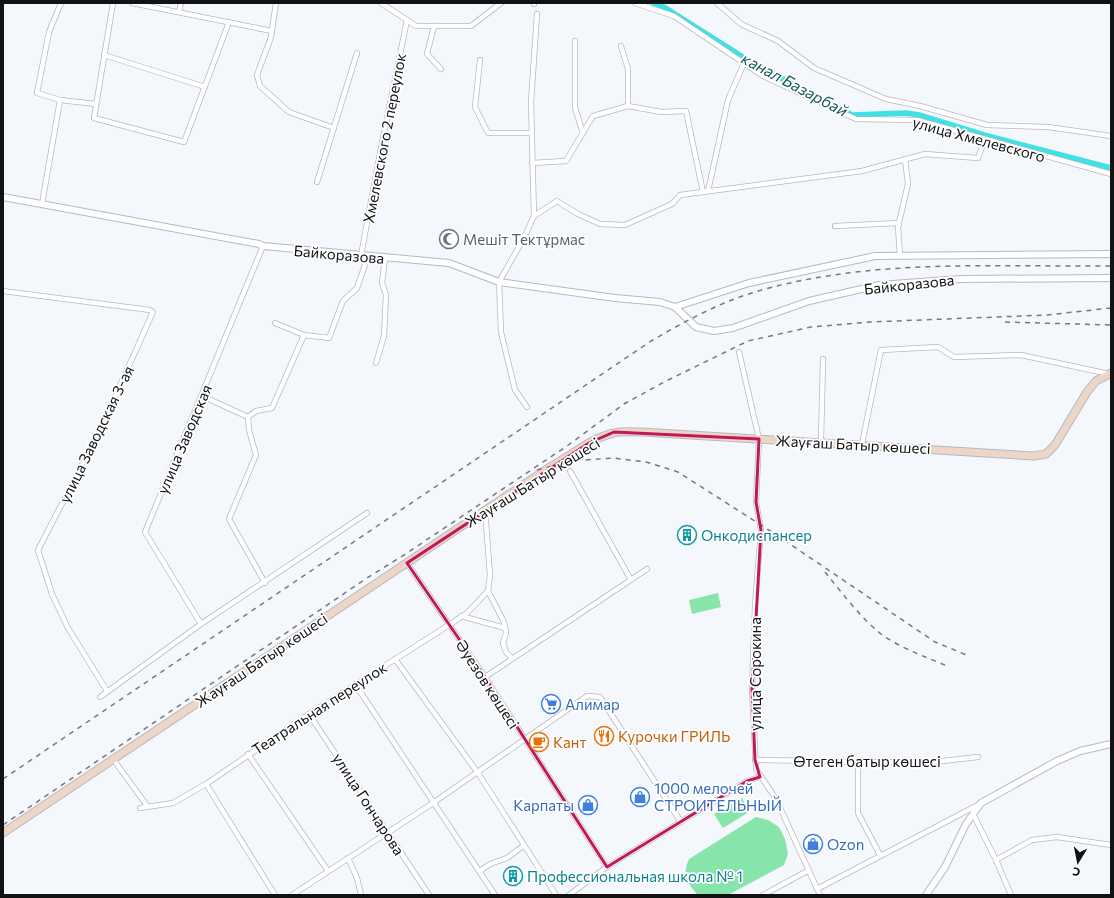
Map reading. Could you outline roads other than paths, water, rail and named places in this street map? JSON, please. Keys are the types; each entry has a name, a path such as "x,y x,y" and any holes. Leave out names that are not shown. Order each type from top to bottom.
{"main road":[{"name":"Жауғаш Батыр көшесі","path":"3,833 485,510 589,443 614,432 642,432 862,444 1034,456 1046,454 1055,445 1087,392 1096,382 1110,374"}],"street":[{"path":"61,3 49,32 36,93 60,100 96,104"},
{"path":"113,3 94,118 184,142 229,22"},
{"path":"132,3 272,31"},
{"path":"179,12 181,3"},
{"path":"276,3 272,31 257,75 260,86 289,112 334,128"},
{"path":"381,3 416,26 471,26 501,3"},
{"name":"улица Хмелевского","path":"635,3 674,16 763,76 856,119 917,120 1111,174"},
{"path":"717,3 741,24 778,41 814,68 886,99 920,106 987,125 1048,127 1111,136"},
{"path":"527,407 515,390 501,332 499,282 521,245 534,216 531,133 537,14"},
{"name":"Хмелевского 2 переулок","path":"304,335 329,338 343,301 358,288 381,148 407,20"},
{"path":"434,26 428,54 441,68"},
{"path":"575,40 575,108 583,133"},
{"path":"621,46 628,69 628,106"},
{"path":"317,182 357,53"},
{"path":"104,55 205,87"},
{"path":"480,60 475,107 488,133 531,133"},
{"path":"705,192 728,100 744,63"},
{"path":"42,204 60,100"},
{"path":"532,163 566,161 593,116 628,106 661,112 686,111 705,192"},
{"path":"534,216 557,201 578,214 600,224 625,226 672,204 680,195 862,171 925,154 978,158 985,139"},
{"path":"900,256 899,223 908,184 905,159"},
{"name":"Байкоразова","path":"3,197 259,244 262,246 449,263 499,282 615,298 660,302 675,307 696,327 714,331 733,328 809,301 879,285 961,279 1111,278"},
{"path":"834,226 899,223"},
{"name":"улица Заводская","path":"201,624 145,532 202,396 262,246"},
{"name":"Байкоразова","path":"675,307 749,283 875,256 1111,254"},
{"path":"376,363 384,336 386,295 382,283 385,258"},
{"name":"улица Заводская 3-ая","path":"3,291 150,310 153,312 101,428 38,550 52,594 68,628 107,691"},
{"path":"248,416 256,411 272,408 304,335 275,323"},
{"path":"862,444 881,350 938,347 954,357 1021,355 1110,374"},
{"name":"улица Сорокина","path":"739,352 759,439 756,502 761,530 755,605 752,689 756,769 776,799 820,895"},
{"path":"822,442 823,359"},
{"path":"202,396 248,416"},
{"path":"248,416 249,430 256,455 229,519 264,583"},
{"path":"570,471 631,580"},
{"path":"485,510 490,575 488,591 505,628 506,633 503,643 506,652 512,658"},
{"path":"100,697 201,624 367,513"},
{"name":"Әуезов көшесі","path":"407,563 485,677 607,867"},
{"path":"485,677 647,569"},
{"name":"Театральная переулок","path":"140,808 173,804 206,784 248,754 309,714 449,625 488,591"},
{"path":"461,616 505,628"},
{"path":"395,658 478,773 523,846 556,895"},
{"path":"355,684 495,895"},
{"path":"292,895 478,773 587,696 600,697 681,822"},
{"name":"улица Гончарова","path":"309,714 429,895"},
{"path":"817,889 1058,761 1080,751 1111,744"},
{"path":"248,754 328,871"},
{"name":"Өтеген батыр көшесі","path":"755,760 926,763 978,757"},
{"path":"113,759 148,807"},
{"path":"858,762 858,813 880,855"},
{"path":"569,895 607,867 747,781 760,777"},
{"path":"206,784 276,895"},
{"path":"926,895 940,876 959,836 981,803"},
{"path":"973,814 996,860 1011,895"},
{"path":"996,860 1032,840 1057,836 1111,845"},
{"path":"480,871 490,864 507,858 523,846"},
{"path":"348,858 357,878 361,895"},
{"path":"763,895 809,870"}],"waterway":[{"name":"канал Базарбай","path":"653,3 664,7 751,62 852,115 906,113 919,115 984,135 1111,168"}],"railway":[{"path":"3,779 651,341 715,307 741,296 798,281 887,269 976,266 1111,266"},
{"path":"3,825 367,578 567,446 624,404 666,381 748,341 811,327 870,322 1047,315 1111,308"},
{"path":"1005,322 1111,325"},
{"path":"537,470 571,461 613,458 646,462 678,472 775,534 935,642 969,656"},
{"path":"825,572 859,612 881,634 905,648 947,666"}],"place":[{"name":"Мешіт Тектұрмас","path":"449,239"},
{"name":"Онкодиспансер","path":"687,535"},
{"name":"Алимар","path":"551,704"},
{"name":"Курочки ГРИЛЬ","path":"604,736"},
{"name":"Кант","path":"539,742"},
{"name":"1000 мелочей СТРОИТЕЛЬНЫЙ","path":"640,797"},
{"name":"Карпаты","path":"588,805"},
{"name":"Ozon","path":"813,844"},
{"name":"Профессиональная школа № 1","path":"513,876"}]}
